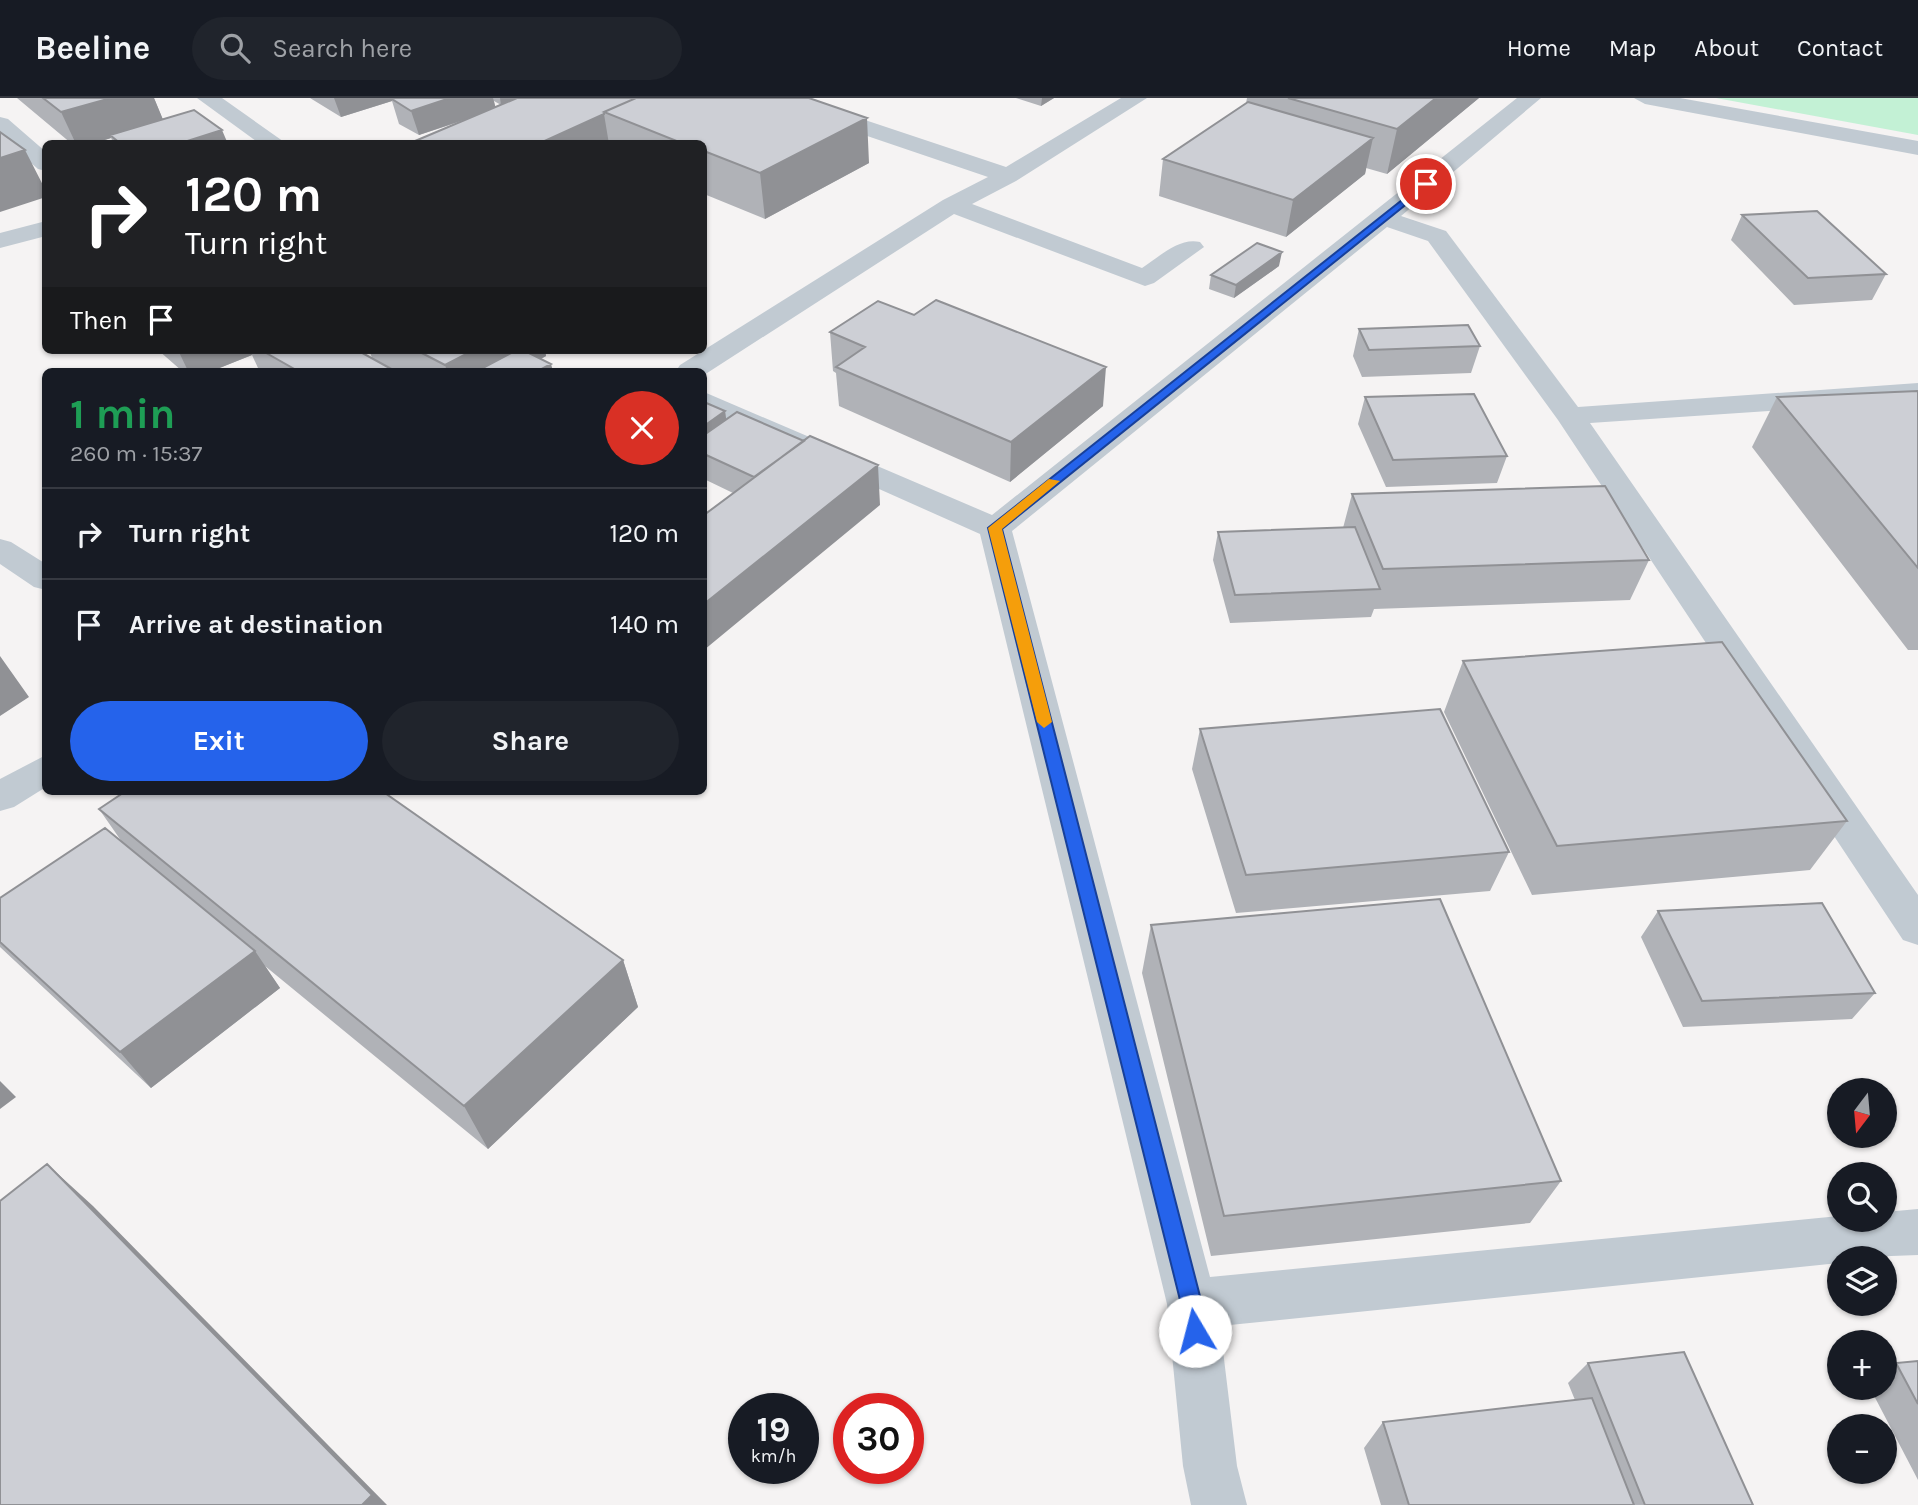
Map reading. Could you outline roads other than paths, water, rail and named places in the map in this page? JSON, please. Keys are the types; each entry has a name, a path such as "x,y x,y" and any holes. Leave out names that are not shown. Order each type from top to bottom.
{"street":[{"path":"208,98 270,140"},
{"path":"778,98 1008,176"},
{"path":"695,368 952,205 1008,176 1136,98"},
{"path":"995,528 1530,98"},
{"path":"1645,98 1918,148"},
{"path":"0,124 42,161"},
{"path":"952,205 1145,278 1191,247"},
{"path":"1384,218 1437,236 1570,416 1918,928"},
{"path":"0,241 42,229"},
{"path":"1570,416 1918,392"},
{"path":"707,402 995,528"},
{"path":"995,528 1192,1304 1210,1466 1219,1505"},
{"path":"0,549 42,576"},
{"path":"0,797 42,771"},
{"path":"1192,1304 1918,1232"}]}
